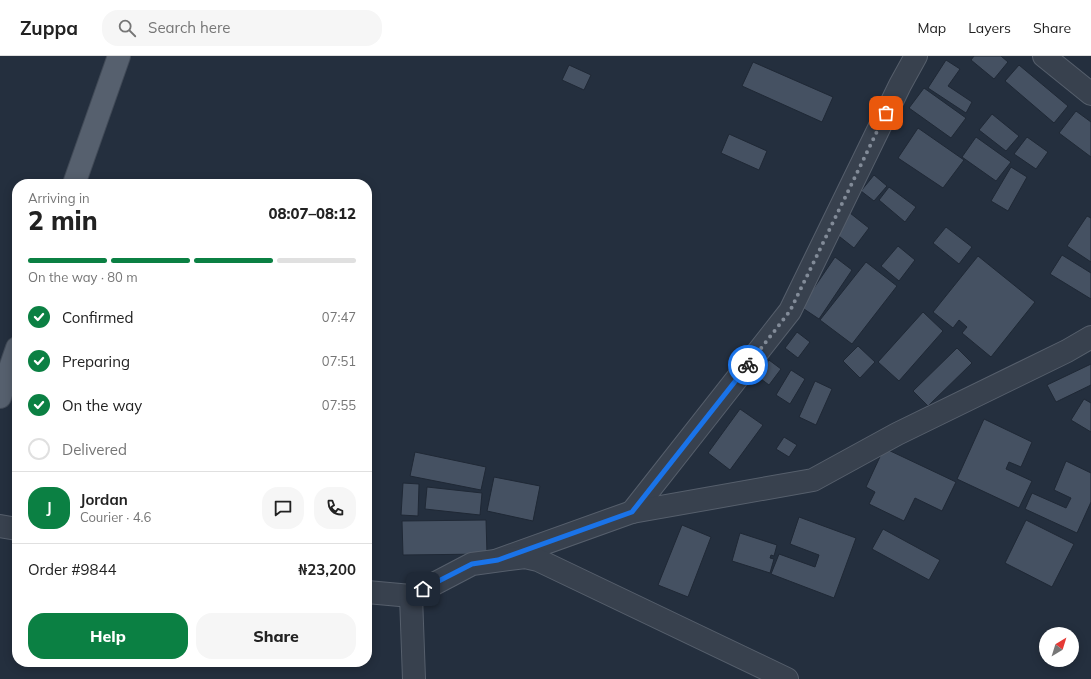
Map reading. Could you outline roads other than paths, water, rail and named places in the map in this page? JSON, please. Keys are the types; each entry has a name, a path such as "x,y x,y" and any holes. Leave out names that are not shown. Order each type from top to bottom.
{"main road":[{"path":"76,179 119,56"},
{"path":"0,397 12,362"}],"street":[{"path":"632,512 790,311 900,85 916,56"},
{"path":"1044,56 1091,94"},
{"path":"498,560 632,512 813,480 897,434 1067,351 1091,336"},
{"path":"0,526 12,528"},
{"path":"372,592 411,596 472,564 525,557 538,560 787,679"},
{"path":"411,596 414,679"}]}
